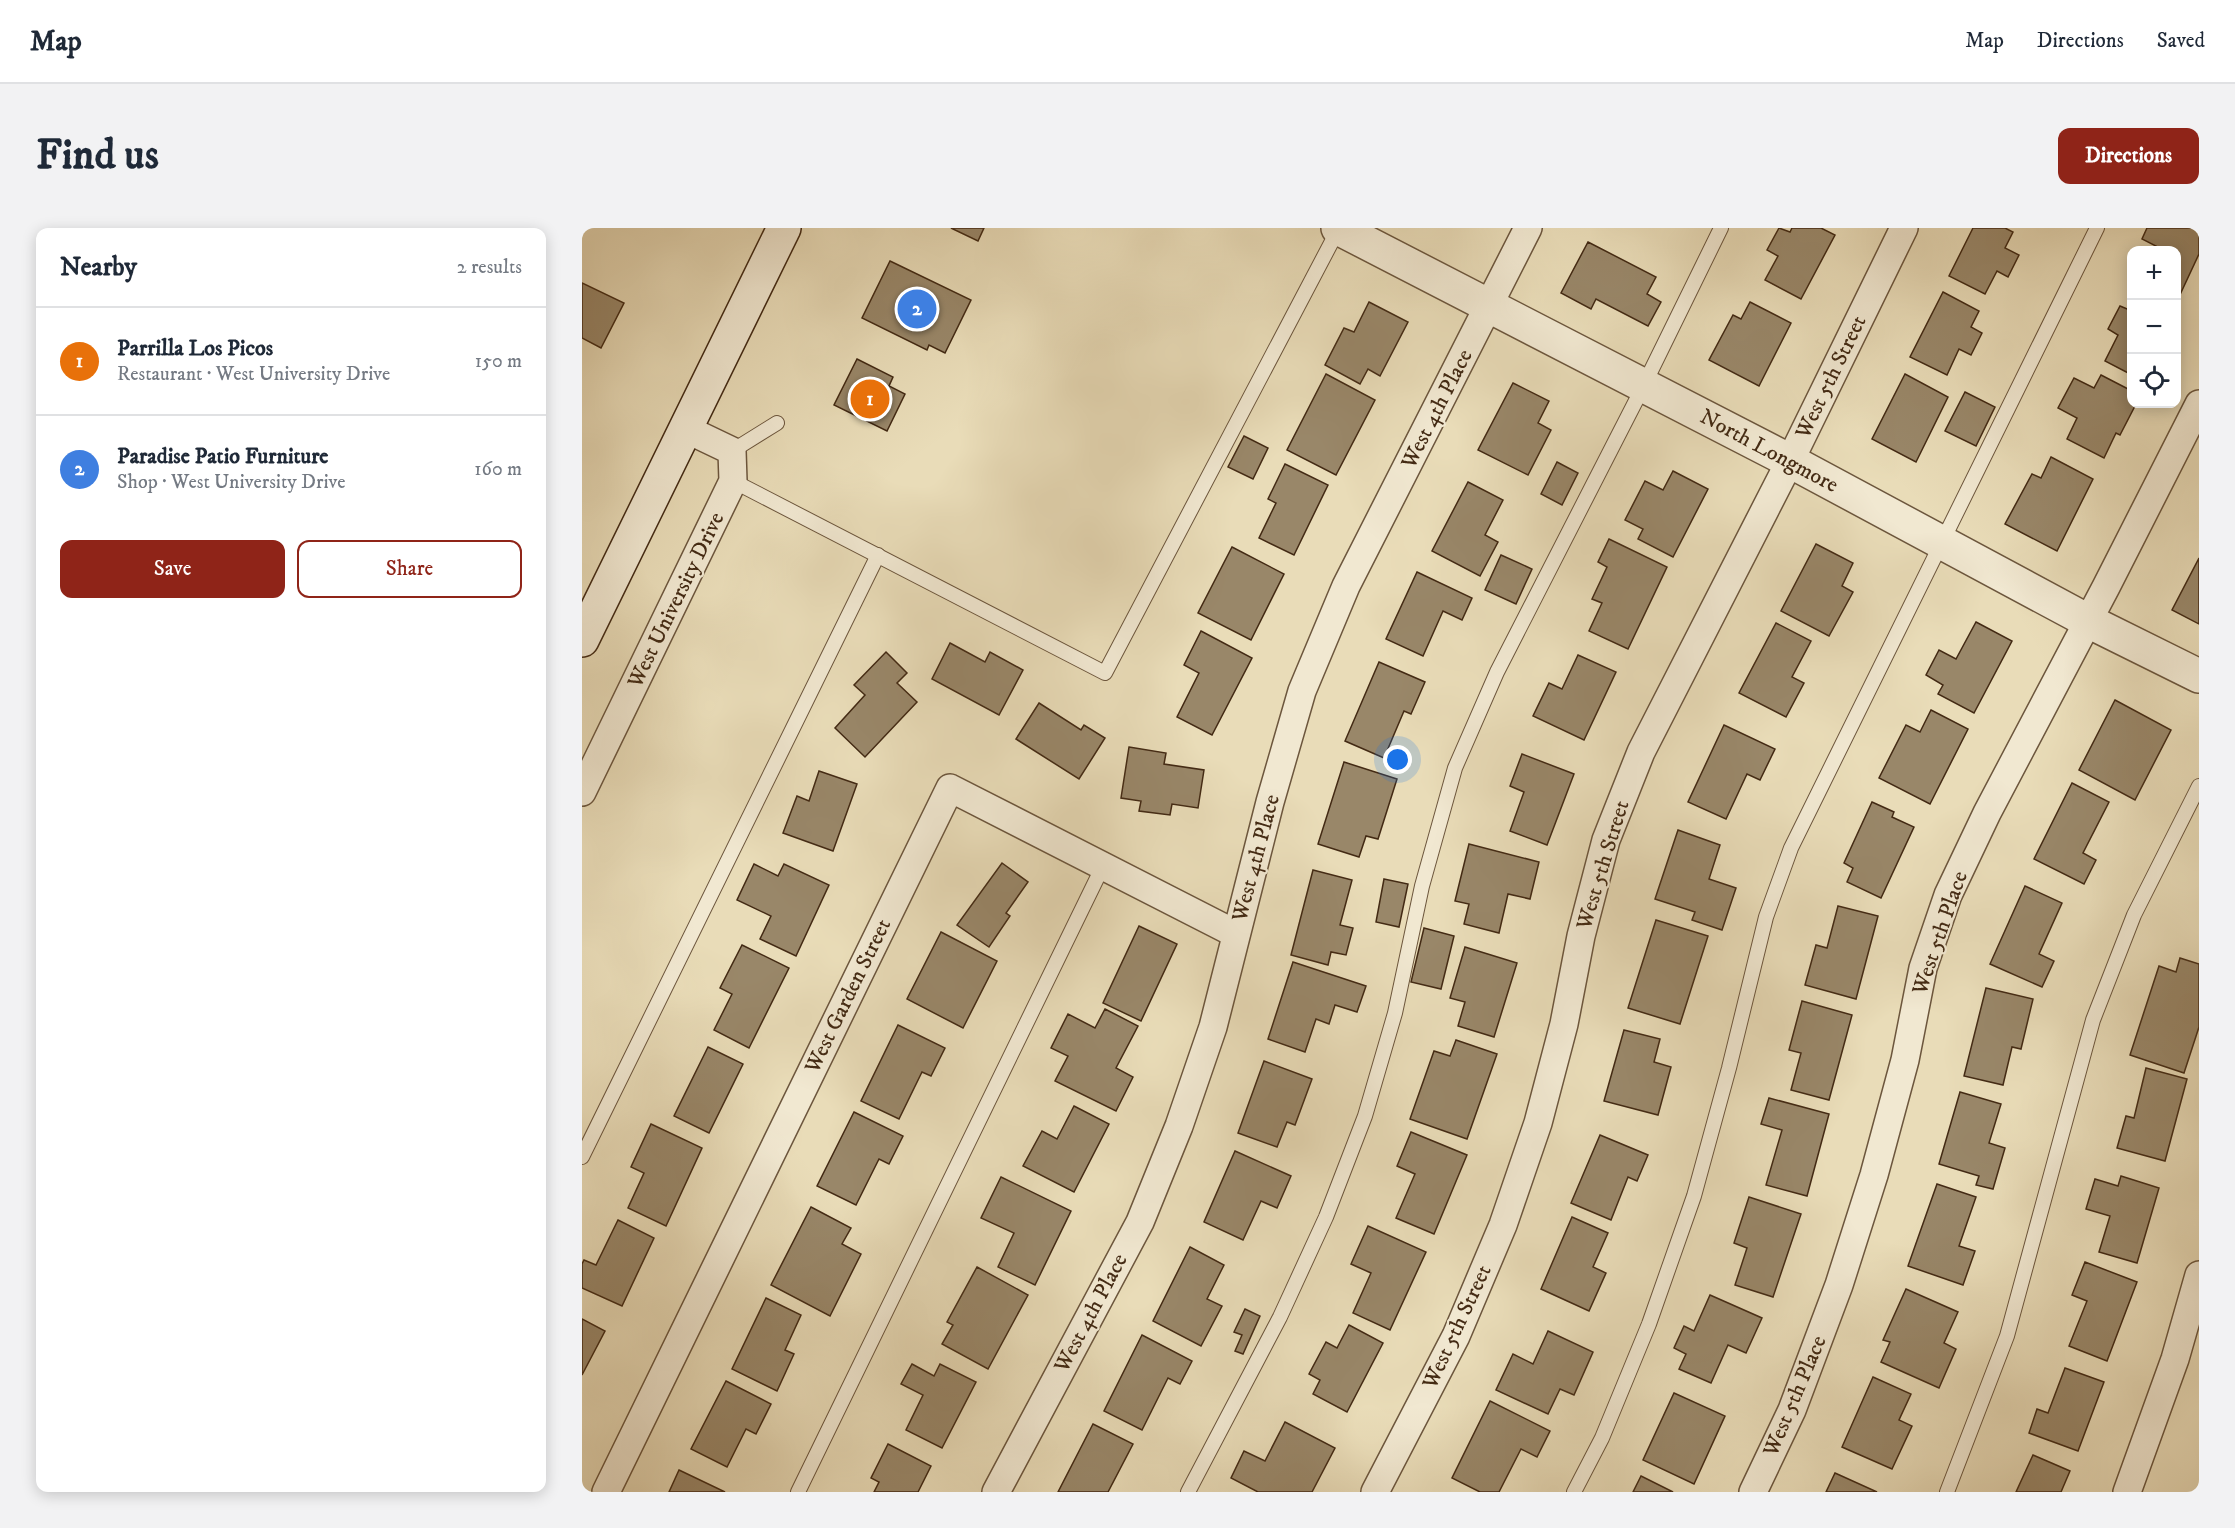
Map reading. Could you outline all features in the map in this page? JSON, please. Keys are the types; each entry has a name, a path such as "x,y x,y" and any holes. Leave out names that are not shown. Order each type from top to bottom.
{"street":[{"path":"582,639 784,228"},
{"name":"North Longmore","path":"1339,228 1790,461 2088,621 2199,676"},
{"name":"West 4th Place","path":"996,1492 1140,1222 1179,1125 1213,1027 1302,691 1346,586 1528,228"},
{"name":"West 5th Street","path":"1375,1492 1456,1336 1503,1225 1538,1123 1564,1024 1581,936 1606,840 1641,752 1790,461 1904,228"},
{"name":"West 5th Place","path":"1753,1492 1792,1410 1839,1285 1874,1175 1905,1060 1923,969 1948,895 2199,404"},
{"path":"686,429 732,451"},
{"name":"West University Drive","path":"582,792 733,481 732,451"},
{"name":"West Garden Street","path":"606,1492 950,788 1236,934"},
{"path":"2127,1492 2175,1359 2199,1275"}],"lane":[{"path":"733,481 1105,673 1339,228"},
{"path":"1188,1492 1280,1317 1326,1217 1365,1116 1395,1013 1422,886 1455,768 1497,672 1644,385 1721,228"},
{"path":"1574,1492 1602,1438 1649,1324 1694,1196 1729,1068 1766,917 1791,848 2097,228"},
{"path":"732,451 777,423"},
{"path":"582,1157 878,555"},
{"path":"1947,1492 2007,1336 2093,1020 2134,915 2199,786"},
{"path":"798,1492 1103,866"}],"building":[{"path":"951,228 984,228 978,241"},
{"path":"1779,228 1790,232 1792,228 1821,228 1835,235 1801,299 1765,280 1778,256 1767,250"},
{"path":"1973,228 2005,228 2013,232 2005,248 2019,255 2008,277 1997,271 1985,294 1949,276"},
{"path":"2147,228 2199,228 2199,254 2181,293 2181,246 2156,246 2142,239"},
{"path":"1588,242 1656,277 1647,294 1661,302 1648,326 1596,299 1591,309 1561,293"},
{"path":"890,261 971,300 945,353 929,345 927,350 862,318"},
{"path":"582,283 624,303 601,348 582,338"},
{"path":"1943,292 1979,311 1971,327 1982,333 1971,355 1959,349 1947,375 1910,357"},
{"path":"1369,302 1408,322 1380,376 1368,369 1360,384 1325,365 1344,328 1354,332"},
{"path":"1750,302 1791,323 1759,386 1709,360 1733,315 1741,319"},
{"path":"2120,306 2127,309 2127,372 2105,361 2118,335 2108,329"},
{"path":"857,359 893,377 889,386 905,394 887,431 834,405"},
{"path":"1326,374 1375,400 1336,475 1287,450"},
{"path":"1905,374 1948,397 1916,462 1872,439"},
{"path":"2101,375 2127,388 2127,408 2134,408 2120,435 2116,433 2104,458 2067,439 2077,418 2058,408 2074,378 2094,388"},
{"path":"1513,383 1549,401 1538,423 1551,430 1528,475 1478,450"},
{"path":"1965,392 1995,407 1976,446 1945,431"},
{"path":"1244,436 1268,448 1253,479 1228,467"},
{"path":"2051,457 2093,479 2057,551 2005,524 2032,474 2041,478"},
{"path":"1557,462 1578,473 1562,505 1541,494"},
{"path":"1285,464 1328,485 1294,555 1259,538 1276,503 1268,499"},
{"path":"1673,471 1708,489 1673,557 1638,539 1643,529 1625,520 1645,481 1663,490"},
{"path":"1468,482 1503,500 1485,535 1498,542 1480,576 1432,551"},
{"path":"1609,539 1667,567 1628,649 1589,631 1602,603 1592,599 1607,567 1598,562"},
{"path":"1816,544 1853,563 1842,586 1853,592 1829,636 1781,611"},
{"path":"1232,547 1284,574 1251,640 1198,613"},
{"path":"1501,555 1532,569 1516,604 1485,590"},
{"path":"2199,558 2199,624 2172,610"},
{"path":"1417,572 1472,598 1462,620 1443,611 1423,656 1386,639"},
{"path":"1976,622 2012,641 1974,713 1938,694 1943,685 1926,675 1939,650 1956,659"},
{"path":"1776,623 1811,641 1792,677 1804,683 1786,717 1739,693"},
{"path":"1201,631 1252,658 1212,735 1177,717 1199,673 1184,665"},
{"path":"950,643 985,662 990,652 1023,670 999,715 932,679"},
{"path":"886,652 907,673 897,683 917,702 865,757 835,728 865,695 854,685"},
{"path":"1578,655 1616,672 1584,740 1533,716 1549,683 1562,689"},
{"path":"1379,662 1425,682 1411,714 1404,711 1384,758 1345,741"},
{"path":"2115,700 2171,730 2135,800 2079,770"},
{"path":"1039,703 1081,730 1084,725 1105,738 1079,779 1016,739"},
{"path":"1931,710 1968,729 1930,804 1879,778 1906,725 1920,732"},
{"path":"1724,725 1775,749 1760,780 1747,774 1726,819 1688,802"},
{"path":"1129,747 1166,753 1164,764 1204,770 1198,808 1172,804 1170,815 1139,811 1141,801 1121,798"},
{"path":"1522,754 1574,774 1547,845 1510,831 1524,792 1510,786"},
{"path":"1344,762 1397,779 1378,839 1366,836 1359,857 1318,844"},
{"path":"819,771 857,784 833,851 783,833 797,796 809,801"},
{"path":"2072,783 2109,802 2083,853 2096,860 2084,884 2034,859"},
{"path":"1872,802 1894,812 1892,817 1914,827 1881,898 1847,882 1853,868 1844,863"},
{"path":"1678,830 1720,845 1709,879 1736,888 1722,930 1692,920 1695,912 1655,899"},
{"path":"1469,844 1539,862 1530,899 1508,894 1499,933 1464,924 1469,904 1455,901"},
{"path":"1002,863 1028,882 1006,913 1010,916 989,947 957,925"},
{"path":"754,864 778,876 784,864 829,885 796,956 760,939 771,916 737,900"},
{"path":"1313,870 1352,880 1340,925 1353,928 1346,955 1331,952 1328,965 1291,955"},
{"path":"1384,879 1408,884 1399,927 1376,922"},
{"path":"2025,886 2062,903 2039,954 2054,961 2042,987 1990,964"},
{"path":"1838,906 1878,916 1856,999 1805,985 1816,945 1827,948"},
{"path":"1656,920 1708,936 1680,1024 1628,1008"},
{"path":"1139,926 1177,944 1141,1021 1103,1003"},
{"path":"1424,928 1454,936 1441,989 1411,982"},
{"path":"941,932 997,961 963,1028 907,999"},
{"path":"742,945 789,968 749,1048 714,1030 732,994 720,988"},
{"path":"1465,947 1517,963 1494,1037 1458,1026 1465,1002 1450,998"},
{"path":"2180,958 2199,964 2199,1027 2184,1073 2130,1055 2159,966 2176,972"},
{"path":"1293,962 1366,986 1357,1012 1335,1005 1329,1024 1316,1019 1305,1052 1268,1039"},
{"path":"1986,988 2033,999 2021,1049 2012,1047 2003,1085 1964,1076"},
{"path":"1802,1001 1852,1015 1829,1100 1791,1090 1801,1053 1789,1050"},
{"path":"1105,1009 1138,1026 1116,1068 1133,1077 1116,1111 1055,1081 1068,1056 1051,1048 1068,1014 1095,1028"},
{"path":"898,1025 945,1048 931,1076 922,1072 899,1119 861,1101"},
{"path":"1624,1030 1660,1039 1654,1062 1671,1067 1658,1115 1604,1101"},
{"path":"1456,1040 1497,1054 1467,1139 1410,1119 1434,1051 1450,1056"},
{"path":"708,1047 743,1064 709,1133 674,1116"},
{"path":"1264,1061 1312,1079 1295,1125 1287,1122 1277,1147 1238,1133"},
{"path":"2146,1068 2187,1079 2165,1161 2117,1148 2126,1116 2134,1118"},
{"path":"1960,1092 2001,1104 1989,1143 2005,1148 1993,1189 1976,1185 1979,1176 1939,1164"},
{"path":"1769,1098 1829,1114 1807,1196 1766,1185 1782,1130 1761,1124"},
{"path":"1074,1106 1109,1124 1074,1192 1023,1166 1042,1131 1057,1139"},
{"path":"854,1112 903,1136 889,1164 879,1159 856,1205 817,1186"},
{"path":"651,1124 702,1148 666,1226 628,1208 644,1173 631,1167"},
{"path":"1411,1132 1467,1155 1434,1234 1396,1218 1415,1174 1397,1166"},
{"path":"1600,1135 1648,1155 1637,1181 1628,1177 1611,1220 1571,1203"},
{"path":"1235,1151 1291,1176 1277,1208 1261,1201 1243,1240 1204,1222"},
{"path":"2121,1176 2159,1188 2137,1263 2099,1252 2110,1216 2086,1209 2095,1179 2118,1186"},
{"path":"1001,1177 1071,1211 1035,1285 998,1267 1014,1233 981,1218"},
{"path":"1937,1184 1976,1197 1959,1246 1975,1251 1963,1285 1908,1266"},
{"path":"1749,1197 1801,1214 1773,1297 1735,1285 1747,1248 1734,1243"},
{"path":"811,1207 851,1228 842,1244 861,1254 830,1316 771,1285"},
{"path":"1572,1217 1608,1233 1593,1267 1606,1273 1589,1311 1541,1289"},
{"path":"618,1220 654,1238 622,1306 582,1288 584,1260 596,1265"},
{"path":"1368,1226 1426,1252 1390,1330 1353,1313 1371,1273 1351,1264"},
{"path":"1190,1247 1224,1265 1207,1299 1222,1306 1201,1346 1153,1321"},
{"path":"2085,1262 2137,1282 2107,1361 2069,1346 2087,1301 2072,1295"},
{"path":"977,1267 1028,1295 988,1369 942,1344 953,1325 947,1322"},
{"path":"1906,1289 1958,1312 1944,1343 1956,1349 1939,1388 1881,1362 1890,1342 1883,1340"},
{"path":"1710,1295 1762,1318 1746,1353 1728,1345 1711,1383 1679,1369 1686,1354 1674,1348 1684,1326 1694,1331"},
{"path":"766,1298 801,1315 785,1350 794,1354 777,1391 732,1369"},
{"path":"1245,1309 1260,1316 1243,1354 1235,1351 1242,1335 1234,1332"},
{"path":"582,1319 605,1331 582,1375"},
{"path":"1349,1325 1383,1343 1347,1412 1313,1394 1320,1380 1309,1374 1326,1342 1337,1348"},
{"path":"1548,1331 1593,1352 1574,1395 1560,1389 1548,1414 1496,1390 1513,1354 1533,1364"},
{"path":"1142,1335 1192,1361 1180,1384 1168,1378 1142,1430 1104,1411"},
{"path":"912,1364 934,1376 940,1364 976,1382 942,1448 906,1430 923,1395 901,1384"},
{"path":"2065,1368 2104,1382 2078,1451 2029,1433 2037,1409 2048,1413"},
{"path":"1873,1377 1911,1394 1899,1420 1912,1426 1892,1469 1842,1447"},
{"path":"726,1381 771,1404 756,1434 746,1429 727,1467 691,1449"},
{"path":"1674,1393 1725,1416 1694,1484 1643,1460"},
{"path":"1490,1401 1550,1431 1537,1457 1521,1449 1499,1492 1480,1492 1452,1478"},
{"path":"1285,1422 1335,1448 1312,1492 1258,1492 1231,1478 1244,1451 1265,1461"},
{"path":"1093,1424 1133,1444 1108,1492 1058,1492"},
{"path":"888,1444 931,1466 918,1492 874,1492 879,1482 871,1478"},
{"path":"2033,1455 2070,1471 2061,1492 2016,1492"},
{"path":"679,1470 725,1492 669,1492"},
{"path":"1835,1473 1877,1492 1826,1492"},
{"path":"1641,1476 1673,1492 1633,1492"}],"place":[{"name":"Paradise Patio Furniture","path":"917,309"},
{"name":"Parrilla Los Picos","path":"870,399"}]}
